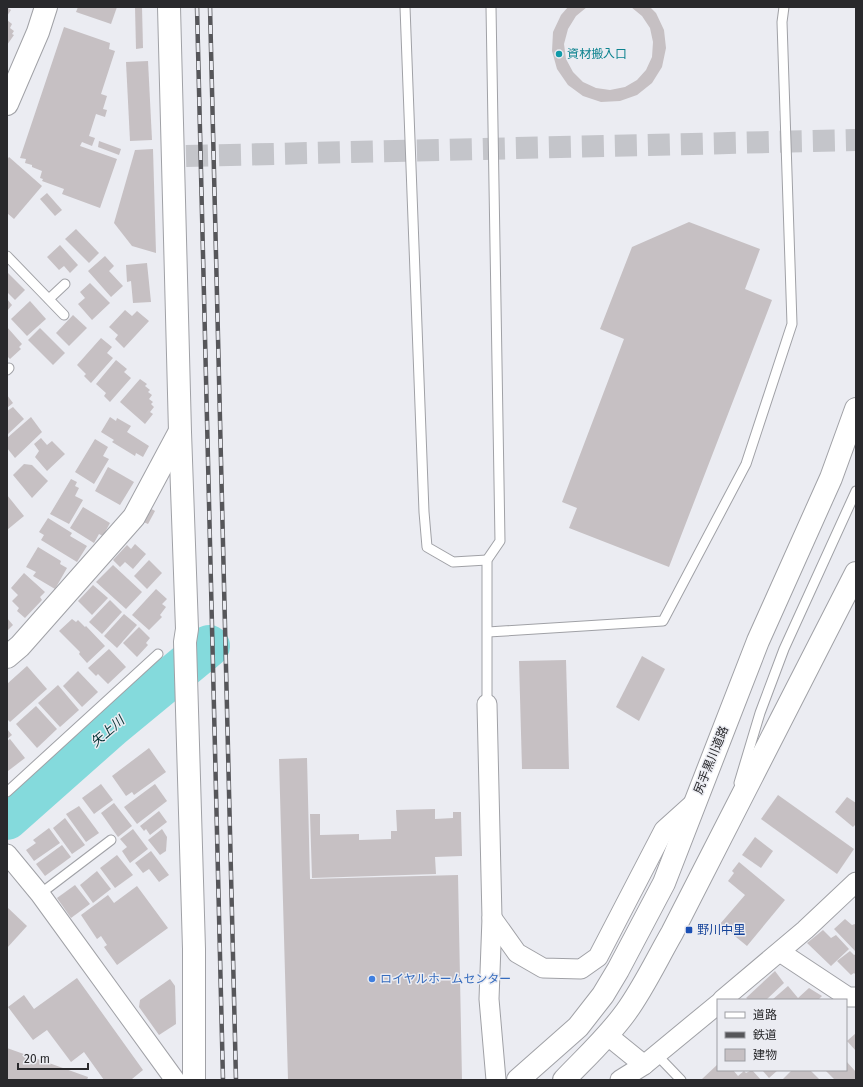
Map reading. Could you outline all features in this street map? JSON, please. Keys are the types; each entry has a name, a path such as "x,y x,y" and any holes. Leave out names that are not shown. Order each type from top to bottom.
{"street":[{"path":"7,104 38,32 46,7"},
{"path":"169,7 179,156 180,432 187,629 185,642 194,949 194,1080"},
{"name":"尻手黒川道路","path":"518,1080 578,1028 603,995 618,970 664,883 758,641 831,478 856,409"},
{"path":"7,657 20,646 134,517 180,432"},
{"path":"564,1080 607,1035 641,988 672,932 726,824 856,573"},
{"path":"487,704 492,918 490,999 496,1080"},
{"path":"492,918 517,953 544,968 581,969 598,957 664,830 694,803"},
{"path":"7,854 40,894 175,1080"},
{"path":"723,999 780,952 856,882"},
{"path":"780,952 848,997 856,997"},
{"path":"620,1080 650,1060 717,1005"},
{"path":"607,1035 650,1060"}],"lane":[{"path":"405,7 424,512 427,547 453,562 487,560"},
{"path":"487,704 487,560 500,541 491,7"},
{"path":"488,632 663,622 746,464 792,324 782,22 784,7"},
{"path":"7,256 64,315"},
{"path":"49,299 65,284"},
{"path":"726,824 760,713 784,649 856,491"},
{"path":"7,792 158,654"},
{"path":"40,894 112,840"},
{"path":"650,1060 680,1080"}],"building":[{"path":"7,7 11,10 7,16"},
{"path":"78,7 117,7 111,24 76,12"},
{"path":"135,7 142,7 143,48 136,49"},
{"name":"資材搬入口","path":"568,7 587,7 576,16 568,29 564,44 566,59 573,72 583,82 596,88 610,90 625,87 637,80 646,70 652,57 653,42 650,28 642,16 631,7 650,7 656,13 664,30 666,48 662,67 652,83 637,95 620,101 601,102 583,96 568,85 557,69 552,51 553,32 561,15"},
{"path":"7,20 12,24 10,28 14,31 12,34 14,35 7,45"},
{"path":"64,27 110,43 109,49 115,51 101,94 107,96 103,109 107,110 105,117 96,114 89,136 95,138 92,146 82,142 80,146 117,159 100,208 62,194 64,189 42,181 43,179 40,178 42,171 25,163 26,159 20,158"},
{"path":"148,61 152,140 130,141 126,62"},
{"path":"99,141 121,149 119,155 98,147"},
{"path":"153,149 156,253 132,246 114,223 135,150"},
{"path":"9,157 42,186 14,219 7,213 7,160"},
{"path":"47,193 62,210 55,216 40,199"},
{"path":"689,222 760,249 745,289 772,300 669,567 569,528 577,508 562,502 624,339 600,329 632,247"},
{"path":"76,229 99,253 89,263 65,239"},
{"path":"60,245 78,265 70,273 64,266 59,270 47,257"},
{"path":"105,256 114,266 109,271 123,286 111,297 88,271"},
{"path":"147,263 151,302 133,303 131,281 127,282 126,265"},
{"path":"7,272 25,290 15,300 7,292"},
{"path":"90,283 110,303 92,320 78,304 85,298 80,292"},
{"path":"7,299 12,305 7,311"},
{"path":"30,301 46,319 27,336 11,319"},
{"path":"125,310 132,316 137,311 149,321 124,348 115,339 118,335 109,327"},
{"path":"73,315 87,328 69,346 56,333"},
{"path":"7,327 22,344 19,347 21,349 10,359 7,356"},
{"path":"40,328 65,353 53,365 28,340"},
{"path":"101,338 112,347 107,353 113,358 91,383 84,376 86,374 77,365"},
{"path":"116,360 127,369 124,372 131,378 110,402 104,396 106,393 96,384"},
{"path":"140,379 147,384 145,386 150,390 148,392 152,395 149,399 153,402 151,404 154,407 150,412 153,414 145,424 120,402"},
{"path":"7,395 13,403 7,408"},
{"path":"13,407 24,419 7,435 7,411"},
{"path":"31,417 42,432 15,458 7,448 7,438"},
{"path":"110,417 116,421 117,418 131,426 127,432 149,446 143,457 136,453 135,456 112,442 114,440 101,432"},
{"path":"41,438 47,445 52,441 65,454 47,471 35,457 39,451 34,444"},
{"path":"95,439 108,447 103,456 109,459 94,484 75,472"},
{"path":"24,464 32,465 48,481 32,498 13,475"},
{"path":"108,467 134,482 120,505 95,491"},
{"path":"71,479 77,482 75,486 79,488 75,496 83,500 69,524 50,514"},
{"path":"7,495 24,516 7,530"},
{"path":"83,507 110,523 103,536 99,534 94,543 70,528"},
{"path":"148,507 155,511 148,524 141,521"},
{"path":"48,518 72,533 70,536 87,546 77,562 41,540 44,535 39,532"},
{"path":"135,544 146,554 133,569 125,562 120,567 113,560 127,545 131,549"},
{"path":"38,547 61,561 60,564 67,568 55,589 33,576 36,572 26,567"},
{"path":"149,560 162,573 147,589 134,576"},
{"path":"113,565 142,592 126,609 96,582"},
{"path":"24,573 45,592 40,597 42,600 25,618 17,611 19,608 12,601 18,595 11,588"},
{"path":"93,585 108,598 92,615 78,601"},
{"path":"156,589 167,599 162,604 166,607 160,615 162,617 149,630 132,615"},
{"path":"110,600 122,612 102,634 89,622"},
{"path":"124,614 137,625 117,648 104,636"},
{"path":"7,618 13,625 7,631"},
{"path":"72,619 76,622 78,620 85,627 86,626 105,646 87,663 79,654 80,652 59,631"},
{"path":"139,627 150,638 146,643 148,645 137,657 123,643"},
{"path":"109,649 126,667 108,684 98,674 96,676 88,668"},
{"path":"642,656 665,669 639,721 616,707"},
{"path":"566,660 569,769 522,769 519,661"},
{"path":"27,666 47,689 10,722 7,719 7,684"},
{"path":"78,671 98,692 82,707 63,686"},
{"path":"58,685 79,710 60,727 38,703"},
{"path":"36,706 57,729 37,748 16,724"},
{"path":"7,729 12,735 7,739"},
{"path":"10,739 25,758 8,771 7,741"},
{"path":"149,748 166,772 134,795 132,792 126,796 112,776"},
{"name":"ロイヤルホームセンター","path":"307,758 310,879 458,875 462,1080 288,1080 279,759"},
{"path":"101,784 113,800 94,814 82,798"},
{"path":"155,784 167,801 137,824 124,807"},
{"path":"778,795 854,849 837,874 761,819"},
{"path":"847,797 856,803 856,824 853,827 835,812"},
{"path":"114,803 132,826 118,837 101,813"},
{"path":"79,806 99,833 86,842 66,814"},
{"path":"435,809 435,819 453,818 453,812 461,812 462,856 435,857 436,874 312,878 310,814 320,814 320,835 359,834 359,840 391,839 391,831 397,831 396,810"},
{"path":"159,811 167,822 150,835 146,829 144,831 140,826"},
{"path":"65,818 85,845 72,854 53,828"},
{"path":"49,828 60,843 34,861 26,850 36,843 33,840"},
{"path":"133,829 148,849 130,863 122,851 127,847 120,839"},
{"path":"162,829 167,837 166,851 160,855 148,840"},
{"path":"755,837 773,851 761,868 742,855"},
{"path":"62,845 71,857 45,876 36,864"},
{"path":"151,851 169,875 159,882 149,869 143,873 135,863"},
{"path":"117,855 133,875 115,888 100,868"},
{"path":"739,862 785,900 747,946 720,924 745,895 728,881 734,873 732,871"},
{"path":"97,871 111,889 93,903 80,885"},
{"path":"75,885 90,904 71,918 57,898"},
{"path":"137,886 168,928 117,965 104,947 107,945 101,936 97,939 81,915 108,895 114,903"},
{"path":"7,907 27,926 7,948"},
{"path":"845,919 852,925 856,925 856,952 834,929"},
{"path":"823,930 831,938 836,935 849,949 831,966 807,943"},
{"path":"850,951 854,955 856,954 856,975 854,973 851,975 837,961"},
{"path":"775,971 784,983 767,999 746,998"},
{"path":"77,978 143,1070 132,1079 133,1080 104,1080 84,1052 71,1062 47,1030 33,1040 8,1007 24,995 34,1009"},
{"path":"170,979 175,986 176,1024 159,1035 139,1007 140,1000"},
{"path":"788,986 798,998 809,988 822,996 819,999 773,999"},
{"path":"856,1033 856,1051 847,1041"},
{"path":"7,1048 88,1077 87,1080 7,1080"},
{"path":"847,1062 856,1072 856,1078 854,1080 835,1080 826,1071 847,1071"},
{"path":"717,1065 717,1071 734,1071 738,1076 744,1071 746,1073 753,1071 761,1080 701,1080"},
{"path":"763,1071 777,1071 769,1078"},
{"path":"791,1071 811,1071 820,1080 782,1080"}],"waterway":[{"name":"矢上川","path":"7,819 112,726 209,646"}],"tunnel":[{"path":"186,156 856,140"}],"railway":[{"path":"197,7 223,1080"},
{"path":"210,7 236,1080"}],"place":[{"name":"資材搬入口","path":"559,54"},
{"name":"野川中里","path":"689,930"},
{"name":"ロイヤルホームセンター","path":"372,979"}]}
